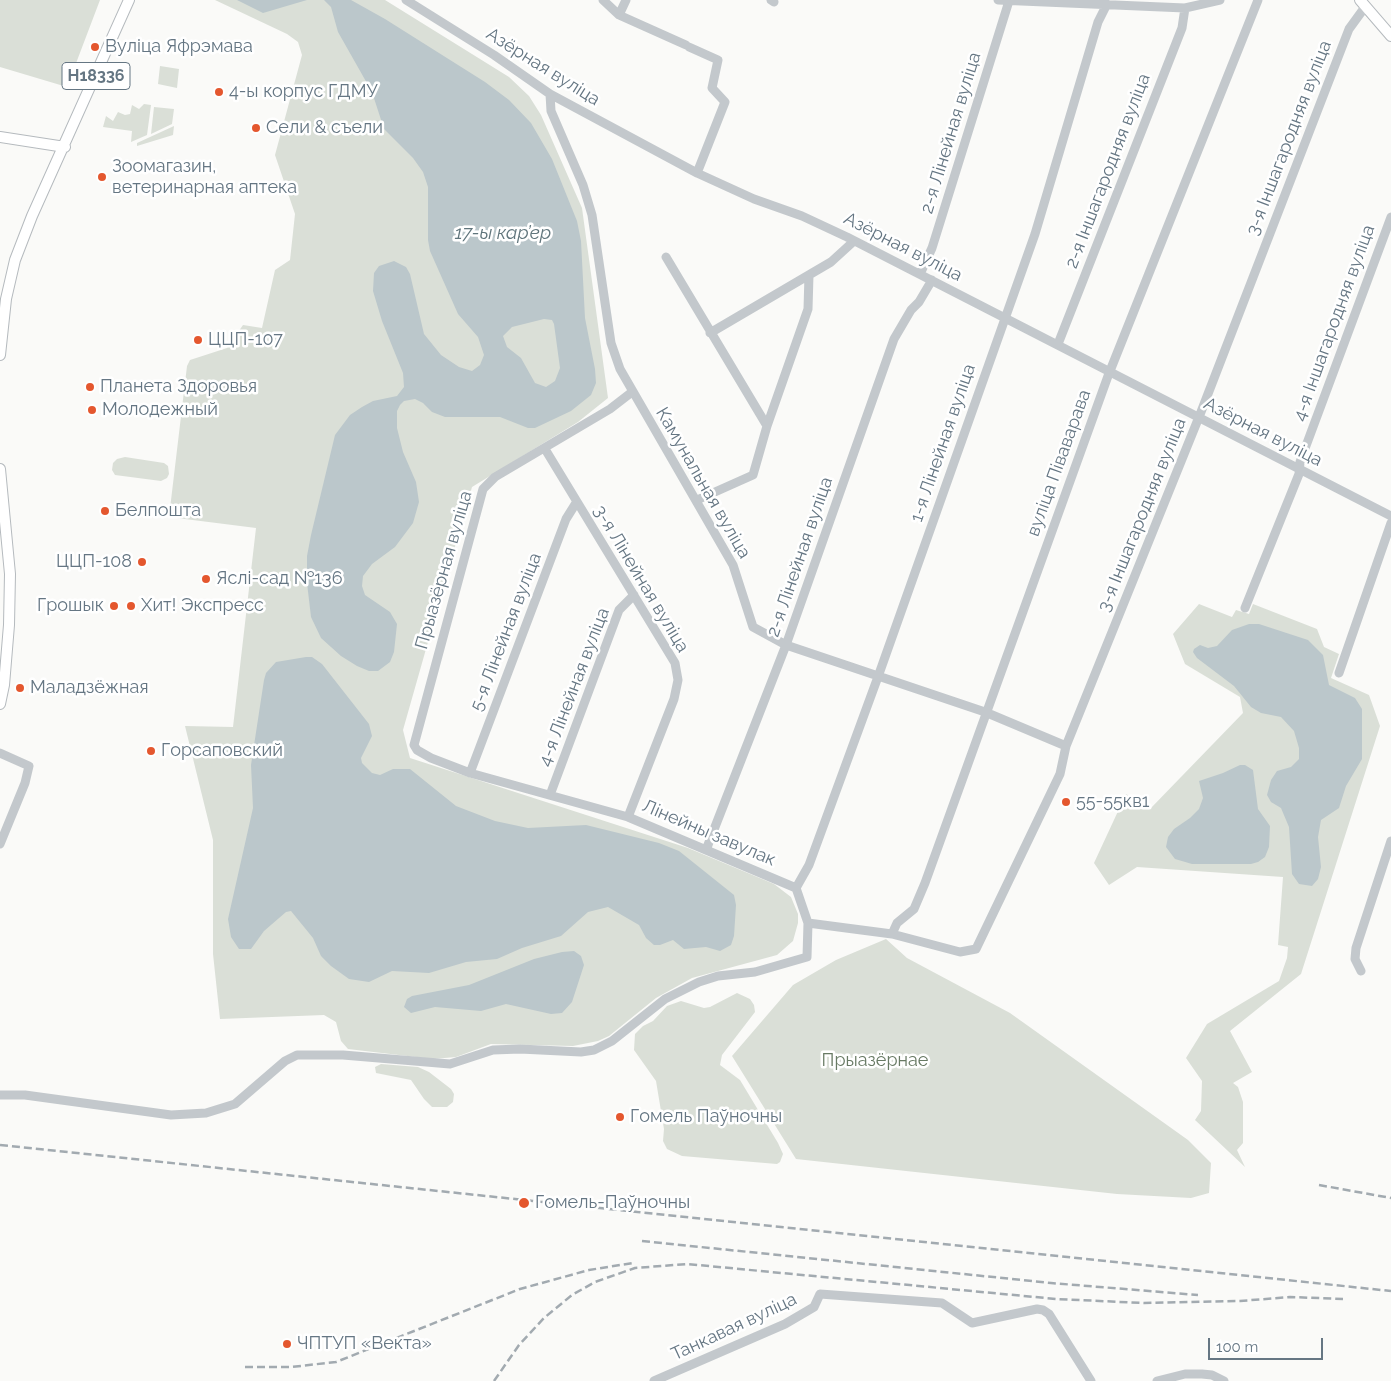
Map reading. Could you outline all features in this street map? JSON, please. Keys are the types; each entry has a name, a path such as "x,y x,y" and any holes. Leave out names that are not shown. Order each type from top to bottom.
{"main road":[{"name":"Н18336","path":"0,355 6,300 16,260 46,183 130,0"},
{"path":"1363,3 1391,36"},
{"path":"0,137 64,147"},
{"path":"0,469 10,574 5,625 4,685 0,704"}],"street":[{"name":"Азёрная вуліца","path":"406,0 502,60 550,94 697,173 754,198 802,216 854,241 1391,516"},
{"path":"604,0 619,15 718,60 712,88 725,102 697,173"},
{"path":"619,15 626,0"},
{"path":"998,0 1185,8 1220,0"},
{"name":"вуліца Піваварава","path":"892,934 897,923 914,909 925,883 985,712 1111,372 1258,0"},
{"name":"2-я Лінейная вуліца","path":"920,274 932,248 1009,1"},
{"name":"3-я Іншагародняя вуліца","path":"892,934 960,952 976,949 1060,774 1066,746 1199,418 1349,29 1363,3"},
{"name":"1-я Лінейная вуліца","path":"796,888 809,865 879,674 1035,234 1098,22 1107,4"},
{"name":"2-я Іншагародняя вуліца","path":"1058,344 1182,28 1185,8"},
{"name":"Камунальная вуліца","path":"550,94 551,111 584,185 592,215 611,343 620,370 733,565 753,626 786,645 879,674 985,712 1066,746"},
{"name":"4-я Іншагародняя вуліца","path":"1245,608 1391,218"},
{"path":"710,333 831,262 854,241"},
{"path":"666,257 767,426"},
{"path":"697,500 753,475 767,426 808,309 809,275"},
{"name":"2-я Лінейная вуліца","path":"706,850 786,645 894,339 932,280"},
{"name":"Прыазёрная вуліца","path":"414,745 483,489 496,477 610,409 632,392"},
{"name":"3-я Лінейная вуліца","path":"545,449 674,662 678,680 674,699 628,817"},
{"name":"5-я Лінейная вуліца","path":"470,773 566,519 576,503"},
{"path":"1339,673 1391,523"},
{"name":"4-я Лінейная вуліца","path":"550,795 619,610 634,595"},
{"name":"Лінейны завулак","path":"414,745 417,750 431,758 470,773 628,817 796,888"},
{"path":"0,753 29,766 25,783 0,844"},
{"path":"1361,971 1355,959 1357,943 1391,841"},
{"path":"0,1095 25,1096 171,1115 206,1114 235,1104 280,1065 297,1055 343,1054 450,1064 493,1050 520,1049 581,1052 594,1050 612,1041 665,999 699,982 718,976 755,972 807,957 808,922 796,888"},
{"path":"808,922 892,934"},
{"name":"Танкавая вуліца","path":"654,1381 785,1324 814,1307 820,1294 942,1303 972,1323 1037,1309 1043,1310 1049,1314 1091,1381"},
{"path":"1157,1381 1185,1374 1202,1374 1212,1375 1224,1381"}],"green space":[{"path":"0,0 100,0 67,87 0,67"},
{"path":"215,0 385,0 509,77 529,96 541,115 582,208 608,398 578,422 472,487 403,730 410,758 688,848 774,884 791,897 798,914 798,923 793,941 777,955 692,978 656,998 609,1036 598,1041 573,1046 491,1044 456,1057 433,1059 348,1049 341,1041 336,1022 324,1015 220,1019 213,954 213,840 185,726 233,727 256,528 169,517 187,366 190,360 227,348 243,325 262,328 275,270 290,260 295,214 275,155 302,55 298,42 287,34"},
{"path":"160,66 179,69 177,88 158,84"},
{"path":"144,104 151,105 147,135 131,142 132,131 103,127 106,116 113,121 118,112 125,115 130,114 132,105 139,109"},
{"path":"154,107 174,109 172,124 151,134"},
{"path":"174,126 173,135 137,146 137,143"},
{"path":"125,457 164,463 168,466 169,474 167,478 161,481 115,475 112,470 113,463 117,459"},
{"path":"1199,604 1232,617 1236,610 1249,614 1253,604 1317,629 1324,647 1339,654 1331,678 1369,695 1380,726 1301,974 1230,1031 1252,1072 1233,1083 1238,1087 1243,1102 1243,1143 1237,1150 1245,1167 1195,1120 1201,1111 1202,1081 1186,1058 1207,1024 1279,981 1287,958 1288,947 1278,945 1283,877 1137,867 1109,885 1094,863 1126,794 1150,809 1243,713 1240,697 1185,664 1173,634"},
{"name":"Прыазёрнае","path":"886,939 907,958 1010,1013 1188,1140 1211,1163 1209,1193 1191,1198 1117,1194 796,1159 732,1056 793,985 836,960"},
{"path":"737,993 750,999 754,1005 755,1012 722,1055 720,1065 740,1080 778,1143 783,1154 780,1162 777,1164 682,1156 667,1149 663,1141 664,1129 656,1081 634,1050 635,1034 643,1026 653,1021 667,1006 681,1001 704,1008 710,1007"},
{"path":"381,1064 418,1067 429,1072 451,1089 454,1094 453,1102 447,1107 432,1107 411,1080 376,1073 375,1067"}],"water":[{"path":"237,0 307,0 263,13"},
{"name":"17-ы кар’ер","path":"324,0 351,0 385,19 485,82 509,100 531,123 552,159 577,221 581,241 585,318 596,383 591,395 571,411 535,428 528,428 500,417 445,417 432,412 423,403 415,399 404,401 400,405 397,411 397,428 403,452 416,482 419,502 413,523 395,547 372,564 363,576 362,586 365,595 390,612 397,624 394,652 390,662 378,671 369,671 357,666 341,656 321,638 311,617 307,583 307,556 335,435 350,415 373,401 397,396 404,387 403,373 382,321 373,291 374,273 379,266 394,261 406,267 410,274 424,334 441,355 459,367 472,371 480,365 484,355 478,337 458,314 430,251 428,240 428,187 423,172 413,158 384,129 372,92 338,32 331,7","holes":["544,319 552,320 560,368 555,381 546,387 535,383 521,358 507,347 503,336 512,327"]},
{"path":"1249,624 1259,624 1308,640 1323,655 1329,685 1355,698 1362,709 1362,759 1346,786 1339,808 1321,820 1318,837 1321,867 1318,879 1312,886 1299,884 1292,874 1289,827 1281,808 1271,802 1267,795 1271,780 1277,771 1291,767 1299,759 1299,748 1294,731 1281,717 1261,713 1251,707 1234,686 1197,658 1193,652 1200,645 1208,648 1217,646 1232,630"},
{"path":"312,657 322,664 369,724 372,736 361,758 362,763 372,773 380,775 393,769 410,769 456,806 495,821 528,828 586,825 659,843 679,851 734,895 736,905 734,936 731,945 720,951 706,947 684,949 673,940 660,945 654,945 646,938 639,925 608,907 588,912 561,936 522,948 497,959 466,962 429,973 392,971 369,982 349,979 331,966 321,956 313,938 291,911 286,912 264,931 251,949 239,949 231,937 228,919 253,808 251,765 264,680 266,673 276,662"},
{"path":"1240,765 1245,765 1253,770 1258,809 1270,826 1269,847 1265,857 1251,864 1192,864 1175,859 1166,847 1168,837 1174,829 1199,809 1203,798 1199,781"},
{"path":"574,951 581,956 584,965 572,1002 562,1013 551,1014 506,1004 481,1011 435,1007 411,1013 404,1007 407,999 412,996 469,985 534,959"}],"railway":[{"path":"0,1145 1391,1291"},
{"path":"1319,1185 1391,1198"},
{"path":"642,1241 1051,1283 1198,1295"},
{"path":"245,1367 291,1367 336,1362 520,1289 589,1270 633,1263"},
{"path":"494,1381 519,1345 544,1318 572,1295 595,1282 635,1268 687,1264 1056,1299 1144,1303 1240,1301 1290,1297 1343,1299"}],"place":[{"name":"Вуліца Яфрэмава","path":"95,47"},
{"name":"4-ы корпус ГДМУ","path":"219,92"},
{"name":"Сели & съели","path":"256,128"},
{"name":"Зоомагазин, ветеринарная аптека","path":"102,177"},
{"name":"ЦЦП-107","path":"198,340"},
{"name":"Планета Здоровья","path":"90,387"},
{"name":"Молодежный","path":"92,410"},
{"name":"Белпошта","path":"105,511"},
{"name":"ЦЦП-108","path":"142,562"},
{"name":"Яслі-сад №136","path":"206,579"},
{"name":"Грошык","path":"114,606"},
{"name":"Хит! Экспресс","path":"131,606"},
{"name":"Маладзёжная","path":"20,688"},
{"name":"Горсаповский","path":"151,751"},
{"name":"55-55кв1","path":"1066,802"},
{"name":"Гомель Паўночны","path":"620,1117"},
{"name":"Гомель-Паўночны","path":"524,1203"},
{"name":"ЧПТУП «Векта»","path":"287,1344"}]}
